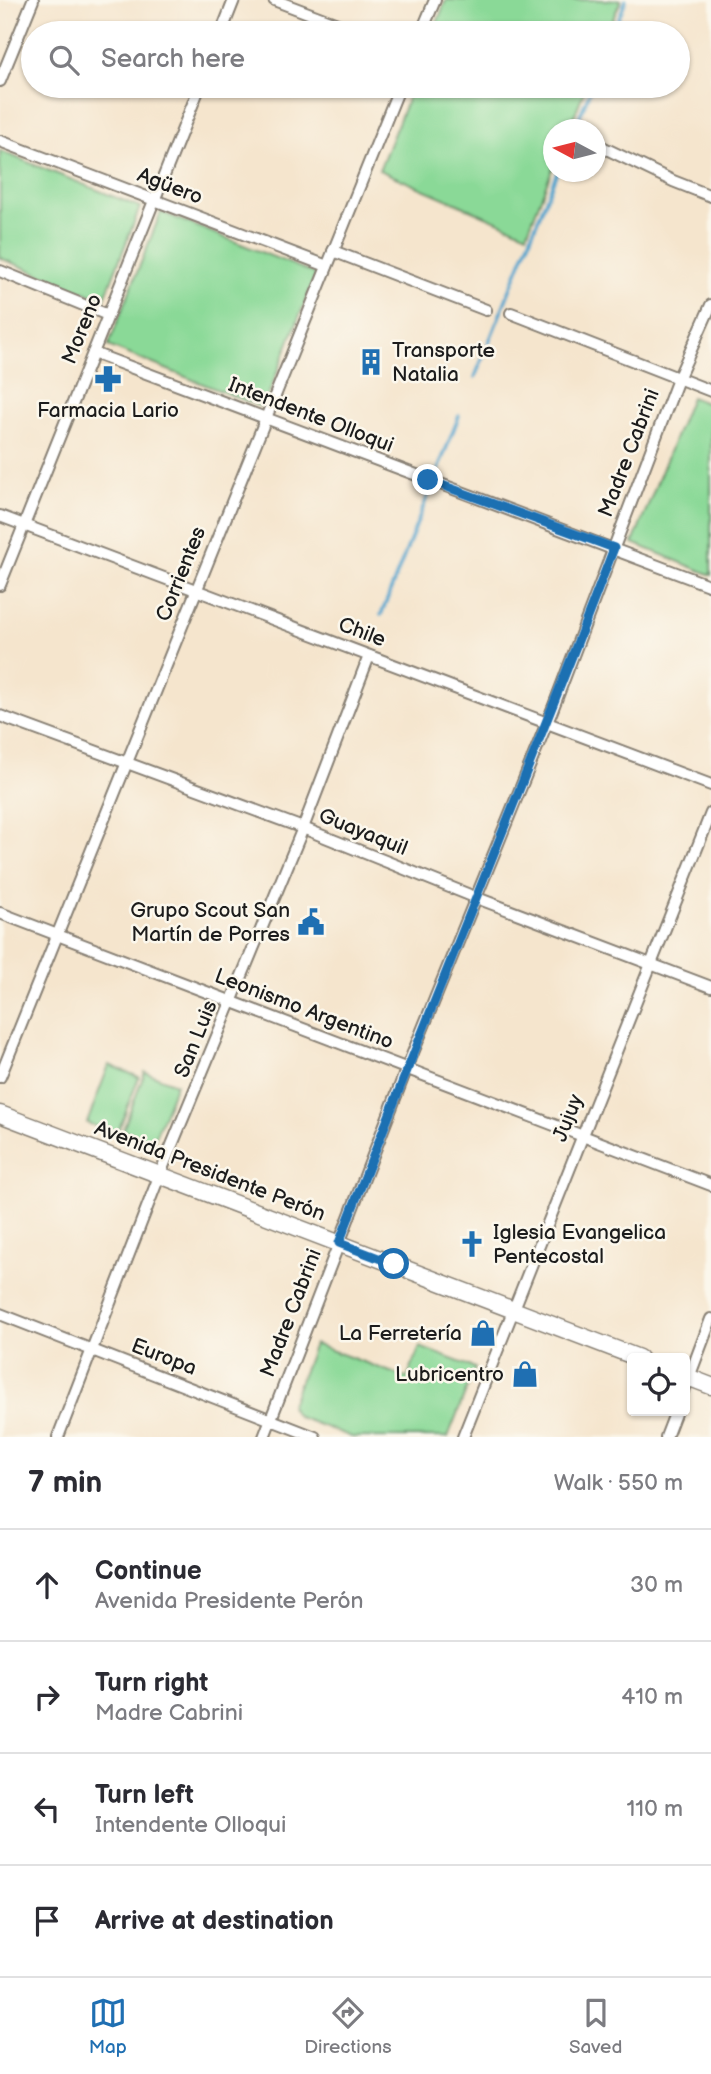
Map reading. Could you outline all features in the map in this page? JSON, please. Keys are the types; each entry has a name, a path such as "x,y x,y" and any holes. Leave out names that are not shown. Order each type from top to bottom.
{"main road":[{"name":"Avenida Presidente Perón","path":"0,1114 627,1353"},
{"path":"690,1382 711,1386"}],"street":[{"path":"24,21 33,0"},
{"path":"226,21 234,0"},
{"path":"274,0 329,21"},
{"path":"426,21 435,0"},
{"path":"0,81 21,29"},
{"name":"Moreno","path":"0,585 195,98"},
{"name":"Corrientes","path":"0,1077 395,98"},
{"name":"Agüero","path":"0,141 327,266"},
{"path":"606,149 673,181 711,195"},
{"path":"333,251 486,310"},
{"path":"0,271 108,315"},
{"name":"Madre Cabrini","path":"264,1437 406,1070 547,724 678,379 711,305"},
{"path":"511,313 711,391"},
{"name":"Intendente Olloqui","path":"93,353 711,586"},
{"name":"Chile","path":"0,516 711,785"},
{"name":"San Luis","path":"58,1437 160,1174 303,828 369,656"},
{"name":"Guayaquil","path":"0,716 303,828 711,987"},
{"name":"Jujuy","path":"463,1437 711,813"},
{"name":"Leonismo Argentino","path":"0,913 711,1185"},
{"name":"Europa","path":"0,1314 315,1437"},
{"path":"690,1371 711,1319"},
{"path":"666,1437 674,1416"}],"green space":[{"path":"446,0 621,0 612,21 438,21"},
{"path":"408,98 581,98 573,119 543,119 543,182 547,182 527,234 379,170"},
{"path":"0,151 140,207 104,300 0,258"},
{"path":"161,212 316,274 263,408 108,346"},
{"path":"691,397 711,405 711,575 633,543"},
{"path":"109,1065 139,1077 117,1134 87,1123"},
{"path":"145,1072 176,1084 153,1142 123,1130"},
{"path":"314,1344 407,1378 420,1347 475,1368 448,1437 352,1437 298,1417 290,1407"}],"waterway":[{"path":"618,21 626,0"},
{"path":"578,119 587,98"},
{"path":"475,377 553,182"},
{"path":"381,615 459,416"}],"place":[{"name":"Transporte Natalia","path":"371,362"},
{"name":"Farmacia Lario","path":"108,379"},
{"name":"Grupo Scout San Martín de Porres","path":"311,922"},
{"name":"Iglesia Evangelica Pentecostal","path":"472,1244"},
{"name":"La Ferretería","path":"483,1333"},
{"name":"Lubricentro","path":"525,1374"}],"route":[{"path":"394,1264 339,1243 553,708 614,548 428,480"}]}
